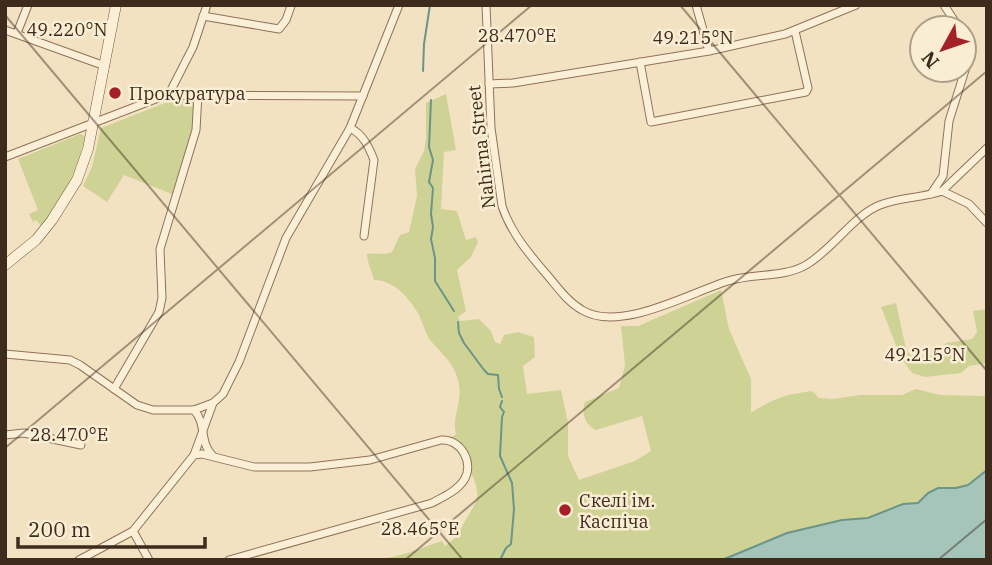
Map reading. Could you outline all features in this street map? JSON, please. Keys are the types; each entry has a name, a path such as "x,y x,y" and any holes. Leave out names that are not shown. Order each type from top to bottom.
{"main road":[{"path":"5,265 36,240 67,199 77,180 88,149 116,5"}],"street":[{"path":"17,33 28,5"},
{"path":"169,94 193,47 208,5"},
{"path":"5,354 70,360 145,408 194,410 213,403 223,394 239,362 286,238 350,128 399,5"},
{"name":"Nahirna Street","path":"486,5 491,128 502,206 510,228 527,251 572,303 593,316 628,316 750,274 789,272 813,260 862,216 879,205 942,191"},
{"path":"696,5 709,51"},
{"path":"489,84 513,83 709,51 794,31 856,5"},
{"path":"203,16 279,29 291,6"},
{"path":"5,30 105,66"},
{"path":"640,62 651,122 769,100 806,92 808,88 794,31"},
{"path":"931,195 943,176 950,121 961,84"},
{"path":"5,157 169,94 363,96"},
{"path":"114,388 159,312 162,298 160,249 196,130 198,94"},
{"path":"350,128 357,132 374,160 364,236"},
{"path":"987,148 942,191 969,204 987,223"},
{"path":"79,560 133,531 194,456 213,403"},
{"path":"194,410 201,418 205,446 214,457"},
{"path":"5,435 24,433 81,445"},
{"path":"194,456 202,454 254,467 310,467 370,460 450,439 457,443 462,451 468,470 461,483 439,499 229,560"},
{"path":"133,531 149,560"}],"green space":[{"path":"446,94 456,150 444,152 441,209 457,211 466,240 476,237 478,242 471,257 457,270 466,311 458,317 460,321 479,319 491,331 495,342 500,344 504,335 518,332 534,337 535,357 523,366 527,394 561,390 568,423 568,456 579,480 635,461 651,451 642,416 596,430 589,425 584,414 585,402 619,388 625,365 621,326 638,326 721,290 729,329 751,379 751,413 780,398 812,391 819,398 833,399 860,395 902,395 916,389 940,395 987,396 987,476 873,517 842,520 787,533 722,560 379,560 442,541 445,546 459,532 477,497 472,475 450,439 456,434 455,421 460,395 456,374 447,358 430,340 419,315 406,297 388,283 374,280 367,257 367,254 392,252 400,235 409,232 417,196 415,169 424,151 426,138 426,103"},
{"path":"197,99 195,129 177,196 124,175 107,202 83,186 92,167 101,128 165,103"},
{"path":"80,134 85,136 73,175 52,210 54,213 42,227 36,220 33,222 29,214 38,210 18,159"},
{"path":"896,303 906,349 911,356 917,357 935,354 946,343 972,339 977,332 973,311 987,309 987,363 969,366 961,373 925,377 912,373 901,358 881,307"}],"water":[{"path":"987,470 987,560 722,560 787,533 842,520 868,518 903,504 918,503 938,488 968,485"}],"waterway":[{"path":"423,71 430,5"},
{"path":"431,100 429,147 433,160 429,182 433,188 431,239 435,258 435,281 454,311"},
{"path":"458,322 464,343 484,370 488,374 498,375 502,397"},
{"path":"500,560 511,544 514,509 512,483 500,456 504,412 500,407 502,401"}],"place":[{"name":"Прокуратура","path":"115,93"},
{"name":"Скелі ім. Каспіча","path":"565,510"}]}
